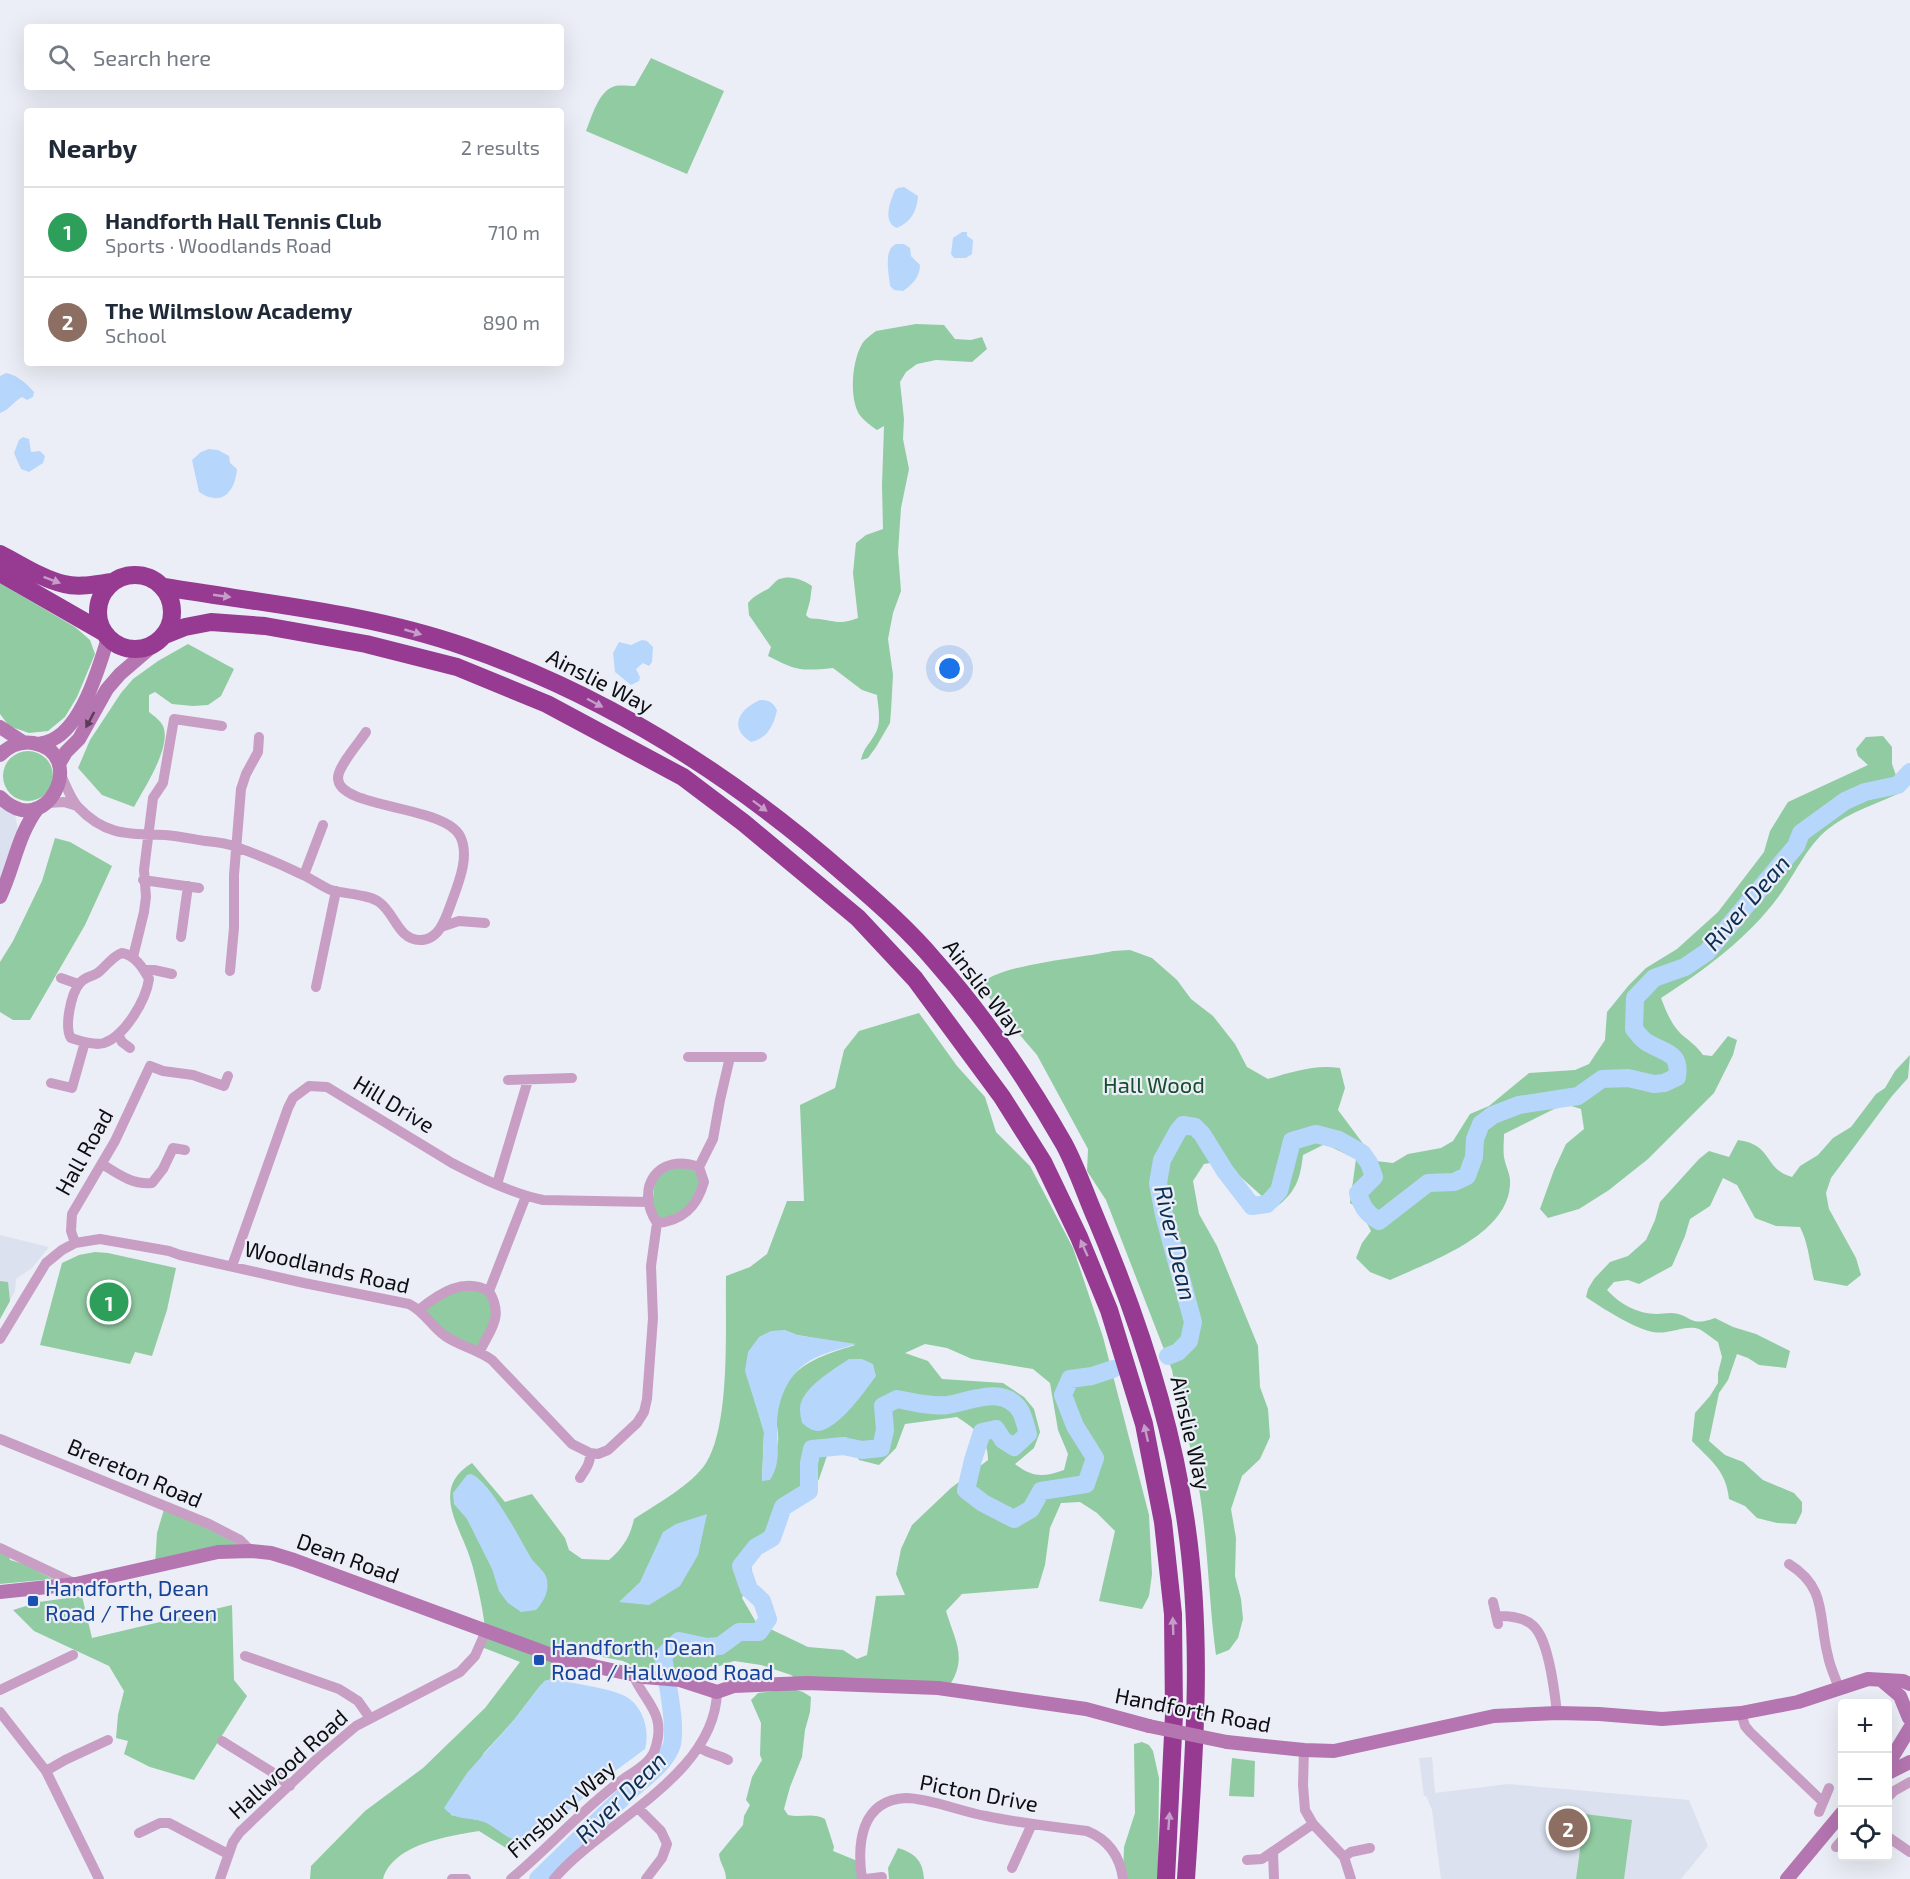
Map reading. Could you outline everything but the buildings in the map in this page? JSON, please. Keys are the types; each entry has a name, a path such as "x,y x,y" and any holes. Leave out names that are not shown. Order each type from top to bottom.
{"highway":[{"path":"0,554 64,584 112,582 131,574 145,575 164,587 172,603 172,620 160,640 143,649 118,646 105,635 0,573"},
{"path":"105,635 98,619 98,605 103,592 112,582"},
{"name":"Ainslie Way","path":"164,587 371,620 465,647 558,683 694,758 759,805 815,848 876,901 935,960 1027,1082 1066,1149 1117,1269 1152,1369 1177,1465 1192,1566 1197,1652 1196,1716 1186,1879"},
{"name":"Ainslie Way","path":"160,640 185,627 211,622 265,626 366,644 457,668 548,704 682,777 744,823 858,918 915,979 1002,1097 1043,1162 1079,1237 1109,1310 1144,1424 1163,1522 1173,1614 1174,1714 1166,1879"}],"main road":[{"path":"0,727 23,742 38,744 53,740 65,731 76,718 100,665 105,635"},
{"path":"60,770 113,682 160,640"},
{"path":"0,754 7,748 23,742"},
{"path":"0,897 9,878 28,821 55,795 59,786 60,770 54,756 38,744"},
{"path":"5,802 22,810 43,806"},
{"path":"5,802 17,820 20,841"},
{"name":"Dean Road","path":"0,1592 76,1584 218,1552 271,1553 565,1660 640,1676 692,1682 717,1692"},
{"name":"Handforth Road","path":"717,1692 734,1686 807,1683 938,1688 1086,1710 1227,1742 1334,1751 1494,1716 1557,1713 1662,1719 1741,1713 1798,1702 1868,1679 1903,1681 1910,1684"},
{"path":"1881,1680 1900,1696 1910,1717 1910,1728 1892,1756"},
{"path":"1892,1771 1910,1762"},
{"path":"1787,1879 1838,1818"}],"street":[{"path":"133,957 146,897 143,880 153,798 163,783 174,719 222,726"},
{"path":"43,806 55,801 77,806 111,831 122,834 175,836 234,846 336,891 379,902 409,939 427,939 438,933 462,871 463,850 459,834 444,822 400,807 368,801 341,787 338,780 340,771 366,732"},
{"path":"230,971 233,951 234,846 241,789 258,752 259,737"},
{"path":"60,770 77,806"},
{"path":"304,875 323,825"},
{"path":"143,880 194,887 181,938"},
{"path":"316,987 336,891"},
{"path":"441,927 459,921 485,923"},
{"path":"122,953 133,957 149,979 144,998 118,1034 103,1043 84,1042 71,1038 67,1021 78,984 97,974 116,955 122,953"},
{"path":"144,970 171,974"},
{"path":"61,978 78,984"},
{"path":"118,1034 122,1042 130,1047"},
{"path":"51,1083 72,1088 84,1042"},
{"path":"688,1057 762,1057"},
{"path":"657,1223 684,1216 693,1205 704,1182 699,1167 713,1139 730,1057"},
{"name":"Hall Road","path":"75,1242 71,1231 72,1214 115,1141 150,1066 163,1071 199,1076 224,1086 228,1076"},
{"path":"508,1080 572,1078"},
{"path":"497,1184 528,1080"},
{"name":"Hill Drive","path":"232,1266 288,1108 293,1098 309,1086 327,1087 335,1091 452,1163 526,1196 543,1200 648,1202"},
{"path":"102,1164 132,1181 152,1183 163,1169 173,1148 185,1150"},
{"path":"580,1478 591,1458 590,1453 598,1454 608,1450 637,1423 644,1412 653,1318 651,1266 657,1223 651,1214 648,1202 649,1182 656,1172 675,1164 691,1164 699,1167"},
{"path":"480,1351 496,1319 497,1310 489,1291 526,1196"},
{"name":"Woodlands Road","path":"75,1242 100,1239 169,1251 304,1283 409,1304 420,1309 445,1336 480,1351 492,1360 562,1435 582,1450 590,1453"},
{"path":"0,1339 46,1263 75,1242"},
{"path":"420,1309 433,1299 462,1286 474,1285 489,1291"},
{"name":"Brereton Road","path":"0,1439 209,1524 240,1540 251,1551"},
{"path":"0,1548 76,1584"},
{"path":"1789,1564 1813,1584 1819,1600 1828,1657 1839,1688"},
{"path":"1493,1602 1497,1620 1514,1616 1526,1620 1538,1629 1544,1640 1554,1683 1557,1713"},
{"name":"Hallwood Road","path":"220,1879 228,1854 240,1832 340,1738 370,1718 460,1672 475,1656 486,1631"},
{"path":"0,1690 73,1655"},
{"path":"246,1656 339,1689 358,1701 370,1718"},
{"name":"Finsbury Way","path":"511,1879 608,1790 652,1756 658,1733 656,1714 636,1681 640,1676"},
{"path":"554,1879 577,1854 639,1809 699,1747 715,1716 717,1692"},
{"path":"0,1712 45,1771 99,1879"},
{"path":"1741,1713 1745,1726 1750,1732 1821,1807 1829,1788"},
{"path":"45,1771 108,1740"},
{"path":"222,1741 290,1786"},
{"path":"699,1747 712,1755 728,1760"},
{"path":"1304,1750 1303,1799 1305,1810 1313,1824 1344,1857 1351,1879"},
{"path":"1892,1793 1910,1782"},
{"name":"Picton Drive","path":"864,1879 860,1846 862,1831 873,1813 893,1801 907,1798 971,1813 1087,1831 1096,1835 1116,1854 1123,1879"},
{"path":"639,1809 661,1831 667,1844 662,1858 646,1879"},
{"path":"139,1833 160,1823 169,1823 228,1854"},
{"path":"1012,1868 1032,1824"},
{"path":"1247,1860 1262,1859 1313,1824"},
{"path":"1892,1840 1910,1852"},
{"path":"1344,1857 1351,1852 1370,1848"},
{"path":"1273,1852 1274,1879"},
{"path":"864,1879 882,1877"},
{"path":"452,1879 466,1879"}],"shaded area":[{"path":"0,797 15,814 20,841 0,896"},
{"path":"0,1235 49,1247 32,1268 16,1279 15,1291 0,1319"},
{"path":"1432,1757 1435,1793 1508,1784 1689,1800 1708,1846 1681,1879 1441,1879 1432,1810 1424,1796 1419,1758"}],"green space":[{"path":"651,58 724,91 687,174 586,131 596,105 604,93 615,86 635,86"},
{"path":"916,324 944,325 955,339 971,340 982,337 987,349 972,362 936,360 917,364 906,372 900,382 904,419 903,439 909,469 901,508 898,552 901,591 893,613 888,639 893,675 890,723 868,758 861,760 877,730 879,715 877,695 862,690 833,668 799,669 768,656 771,647 749,615 748,603 779,579 792,578 812,586 806,615 809,618 842,622 858,618 853,573 856,543 866,535 883,529 884,426 877,430 859,414 853,389 854,369 862,344 876,331"},
{"path":"0,583 75,627 90,640 95,654 77,697 65,717 48,731 29,733 9,726 0,714"},
{"path":"188,644 234,669 221,696 208,705 193,706 172,704 155,692 149,695 149,712 162,724 165,735 156,767 134,807 102,795 78,768 90,740 133,679"},
{"name":"Hall Wood","path":"1883,736 1892,747 1892,764 1902,792 1855,813 1828,829 1813,844 1767,912 1739,940 1710,964 1661,998 1674,1026 1703,1055 1712,1056 1728,1036 1737,1040 1733,1055 1714,1093 1648,1159 1609,1190 1579,1209 1548,1218 1540,1209 1566,1144 1584,1129 1581,1109 1568,1105 1554,1109 1504,1134 1504,1157 1510,1179 1507,1198 1498,1215 1484,1230 1447,1254 1390,1280 1370,1272 1356,1258 1362,1243 1371,1231 1360,1210 1350,1203 1356,1159 1325,1144 1303,1155 1296,1185 1275,1208 1223,1161 1204,1164 1193,1181 1199,1214 1217,1246 1258,1346 1260,1387 1268,1409 1270,1437 1260,1459 1242,1476 1231,1509 1236,1538 1235,1576 1243,1619 1238,1638 1229,1650 1216,1655 1201,1499 1172,1370 1106,1200 1087,1171 1088,1149 1037,1055 995,1006 986,993 985,981 995,975 1027,966 1113,951 1130,950 1152,958 1177,980 1191,999 1213,1016 1235,1044 1247,1067 1268,1079 1313,1068 1340,1068 1345,1088 1338,1110 1376,1161 1393,1163 1408,1154 1441,1148 1453,1141 1470,1114 1489,1106 1529,1073 1575,1070 1589,1064 1605,1040 1607,1012 1646,968 1677,949 1718,912 1764,852 1770,831 1788,802 1868,765 1858,756 1856,749 1866,737"},
{"path":"28,751 37,753 48,762 53,776 51,785 42,796 28,801 19,799 8,790 3,776 5,767 14,756"},
{"path":"55,838 70,842 112,866 85,925 30,1020 13,1020 0,1012 0,962 13,941 42,881"},
{"path":"919,1013 957,1066 985,1097 996,1132 1030,1166 1073,1248 1103,1337 1149,1515 1152,1574 1149,1596 1142,1609 1099,1601 1115,1531 1097,1513 1080,1502 1061,1503 1050,1528 1045,1565 1038,1588 962,1594 946,1611 956,1641 959,1659 954,1678 947,1689 801,1684 791,1675 761,1665 734,1661 711,1669 681,1672 635,1667 623,1661 598,1656 584,1648 558,1650 556,1670 552,1679 540,1686 514,1720 484,1753 451,1815 484,1821 521,1841 511,1851 479,1831 438,1839 410,1850 398,1857 389,1867 383,1879 310,1879 311,1866 365,1811 423,1768 485,1708 520,1662 479,1646 485,1629 481,1605 473,1568 456,1522 450,1496 452,1484 459,1473 472,1463 505,1502 532,1494 565,1538 569,1550 582,1559 609,1560 625,1542 634,1519 692,1479 706,1463 720,1424 723,1399 726,1276 750,1267 767,1254 787,1201 804,1201 800,1105 835,1088 844,1050 859,1031","holes":["784,1330 797,1335 855,1345 813,1361 792,1376 780,1401 777,1421 778,1442 762,1481 764,1432 754,1398","925,1344 947,1348 972,1359 1033,1369 1050,1383 1058,1430 1068,1454 1064,1470 1039,1475 1027,1472 1015,1464 1034,1448 1040,1432 1034,1409 1024,1397 1003,1383 942,1379 928,1361 905,1353","957,1417 983,1439 988,1460 951,1488 912,1525 901,1549 896,1574 905,1595 876,1596 867,1655 857,1659 843,1650 808,1647 756,1622 742,1598 752,1572 751,1559 764,1532 811,1495 828,1453 839,1440 846,1437 859,1460 879,1465 896,1448 905,1424"]},
{"path":"1910,1055 1908,1078 1831,1178 1826,1193 1829,1209 1856,1258 1861,1275 1847,1286 1814,1280 1800,1227 1776,1226 1755,1218 1737,1185 1723,1178 1710,1206 1690,1219 1672,1266 1639,1284 1628,1280 1614,1282 1607,1290 1617,1300 1636,1310 1650,1314 1678,1314 1700,1322 1715,1318 1733,1327 1756,1334 1790,1351 1786,1368 1759,1365 1737,1354 1728,1380 1719,1393 1709,1441 1725,1455 1743,1462 1763,1480 1794,1493 1802,1502 1802,1512 1796,1524 1777,1523 1757,1518 1745,1506 1729,1499 1721,1473 1692,1441 1695,1413 1718,1383 1722,1357 1718,1342 1694,1328 1659,1333 1637,1327 1586,1297 1588,1289 1610,1262 1628,1256 1646,1240 1660,1202 1709,1151 1729,1157 1738,1140 1749,1143 1758,1147 1776,1169 1792,1177 1800,1166 1818,1155 1833,1138 1851,1127"},
{"path":"675,1164 702,1173 693,1205 667,1222 651,1214 656,1172"},
{"path":"95,1252 176,1268 167,1310 152,1356 135,1352 130,1364 40,1345 62,1263 79,1255"},
{"path":"0,1281 8,1282 10,1301 0,1319"},
{"path":"482,1287 497,1310 480,1351 457,1343 420,1309 450,1290"},
{"path":"165,1506 251,1551 155,1566 157,1533"},
{"path":"0,1553 9,1557 10,1560 24,1564 53,1579 0,1584"},
{"path":"82,1596 92,1638 232,1605 234,1680 247,1696 194,1780 150,1767 124,1754 128,1741 116,1738 118,1715 124,1691 109,1666 34,1631 13,1610 39,1602"},
{"path":"793,1689 811,1697 810,1712 802,1757 784,1809 788,1815 816,1816 825,1819 834,1847 833,1851 860,1862 862,1879 726,1879 719,1854 743,1825 744,1816 750,1805 746,1800 752,1777 762,1760 760,1755 761,1723 751,1700 758,1693"},
{"path":"1142,1742 1149,1745 1153,1751 1159,1778 1158,1879 1123,1879 1124,1847 1135,1813 1134,1744"},
{"path":"1232,1758 1255,1761 1254,1797 1229,1796"},
{"path":"1585,1814 1632,1820 1624,1879 1576,1879"},
{"path":"898,1848 909,1852 917,1859 922,1867 924,1879 889,1879 888,1868"}],"water":[{"path":"904,187 918,196 915,211 910,219 897,228 892,225 888,211 895,190"},
{"path":"962,232 967,232 967,236 973,240 972,254 966,258 954,258 951,254 953,238"},
{"path":"896,244 904,244 910,248 911,256 920,265 915,280 903,291 894,290 890,286 888,256 889,251"},
{"path":"6,373 21,380 34,392 33,397 27,400 22,397 0,413 0,376"},
{"path":"23,437 29,439 31,452 40,451 45,456 43,463 29,472 21,469 14,453 19,440"},
{"path":"209,449 218,450 229,456 230,463 237,469 230,491 220,498 199,492 192,460 201,452"},
{"path":"642,640 647,641 653,647 652,662 649,666 643,663 636,669 640,677 639,681 631,685 615,672 613,653 619,642 631,645"},
{"path":"760,700 770,702 777,710 774,721 765,735 751,742 740,731 739,719 746,708"},
{"path":"784,1330 797,1335 856,1344 813,1359 793,1375 783,1392 778,1411 778,1457 775,1468 770,1480 762,1481 764,1432 745,1371 748,1352 759,1337 771,1331"},
{"path":"849,1359 862,1359 873,1364 876,1376 838,1421 820,1431 809,1428 802,1423 801,1402 819,1380"},
{"path":"471,1474 487,1487 531,1558 546,1577 547,1592 536,1610 521,1612 508,1603 499,1591 492,1569 467,1519 454,1504 453,1493 467,1475"},
{"path":"707,1514 698,1555 680,1586 649,1605 619,1602 640,1582 663,1532 676,1524"},
{"path":"552,1679 610,1691 631,1700 641,1712 646,1726 645,1749 603,1780 545,1832 528,1840 517,1841 489,1824 458,1817 444,1808 467,1773 514,1720 540,1686"}],"waterway":[{"name":"River Dean","path":"1168,1356 1178,1352 1189,1341 1193,1322 1164,1215 1158,1183 1162,1160 1183,1125 1195,1127 1202,1134 1225,1171 1252,1206 1267,1204 1279,1191 1292,1141 1316,1134 1339,1140 1362,1153 1369,1163 1374,1177 1358,1193 1366,1210 1379,1221 1428,1183 1454,1182 1467,1176 1474,1157 1475,1139 1481,1124 1493,1115 1519,1105 1578,1096 1602,1079 1628,1078 1654,1084 1664,1083 1677,1077 1678,1069 1674,1058 1646,1042 1634,1029 1635,998 1654,978 1685,967 1707,952 1796,846 1801,833 1845,801 1865,792 1898,785 1910,772"},
{"name":"River Dean","path":"538,1879 653,1771 668,1754 673,1739 673,1729 663,1656 679,1641 707,1647 720,1646 739,1632 759,1632 768,1619 762,1601 749,1589 741,1566 756,1547 772,1538 783,1507 809,1491 809,1463 812,1449 843,1446 862,1450 881,1448 885,1430 883,1406 897,1399 942,1405 987,1396 1006,1399 1014,1403 1021,1412 1028,1434 1014,1447 1003,1440 996,1429 982,1432 966,1490 983,1503 1014,1519 1031,1509 1041,1491 1086,1484 1095,1458 1075,1426 1063,1395 1070,1379 1092,1376 1113,1369"}],"place":[{"name":"Handforth Hall Tennis Club","path":"109,1302"},
{"name":"Handforth, Dean Road / The Green","path":"33,1601"},
{"name":"Handforth, Dean Road / Hallwood Road","path":"539,1660"},
{"name":"The Wilmslow Academy","path":"1568,1828"}]}
